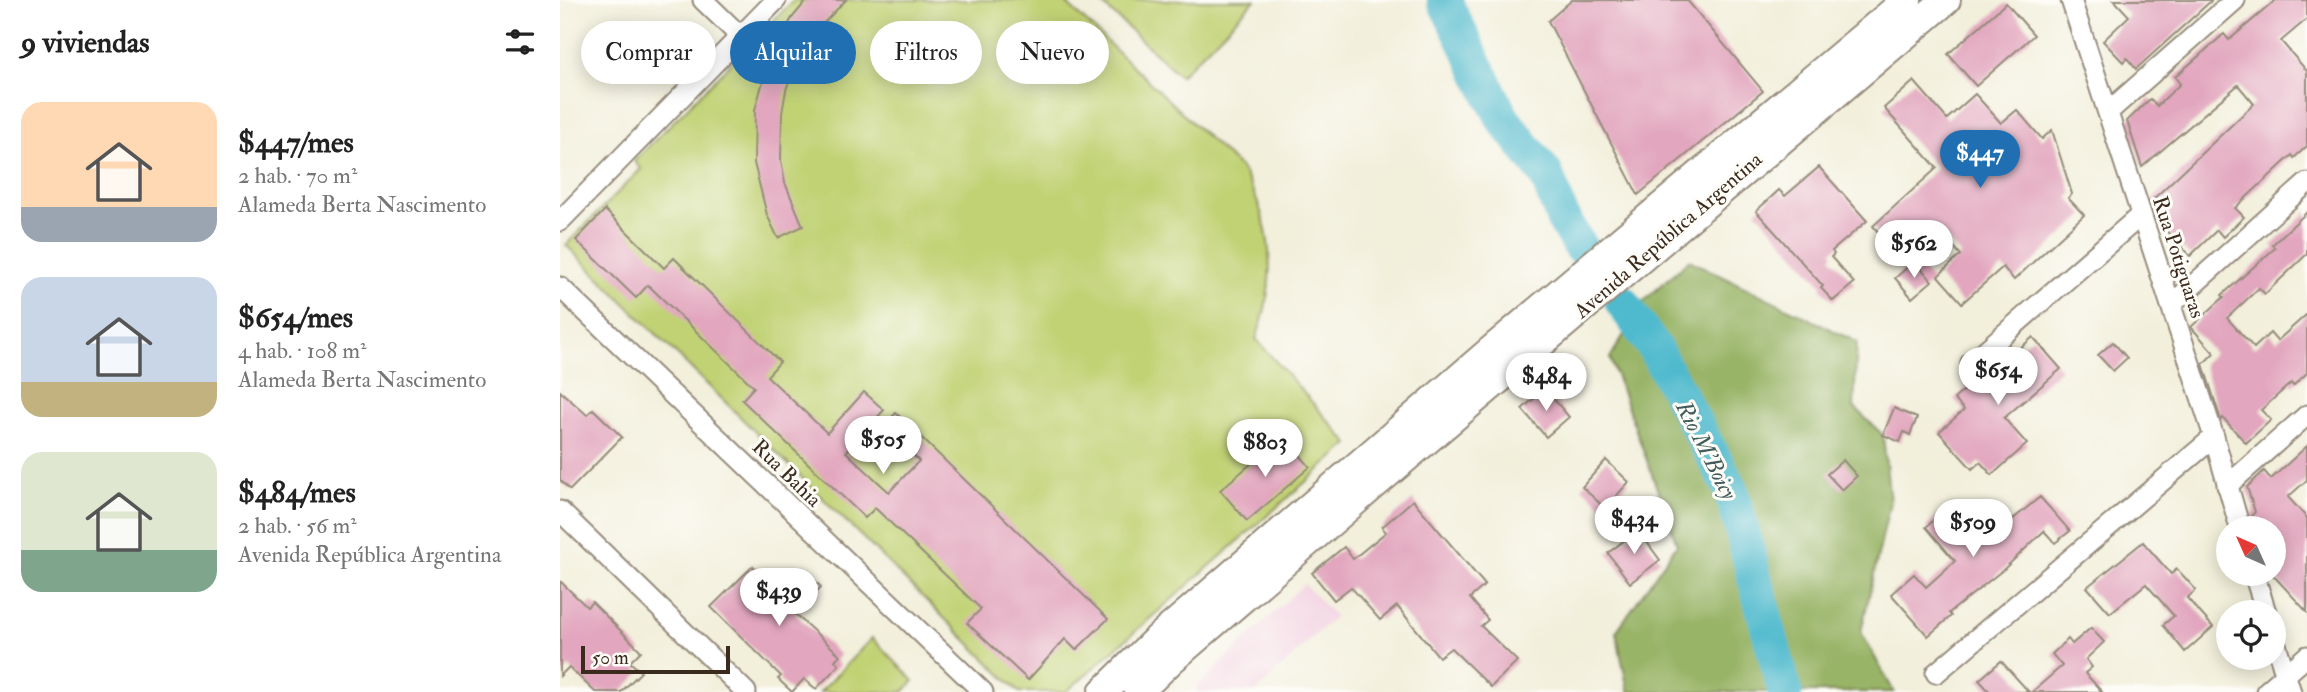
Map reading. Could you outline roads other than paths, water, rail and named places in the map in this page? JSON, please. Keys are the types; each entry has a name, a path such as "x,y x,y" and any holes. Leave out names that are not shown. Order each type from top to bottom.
{"main road":[{"name":"Avenida República Argentina","path":"1103,692 1154,642 1467,371 1907,0"},
{"name":"Avenida República Argentina","path":"1138,692 1171,660 1369,489 1946,0"}],"street":[{"path":"703,0 730,26"},
{"path":"755,21 776,0"},
{"name":"Rua Potiguaras","path":"2071,0 2214,437 2236,516"},
{"path":"2108,112 2235,0"},
{"path":"565,207 730,46"},
{"path":"2171,305 2307,183"},
{"path":"1971,363 2141,215"},
{"name":"Rua Bahia","path":"560,287 983,692"},
{"path":"2227,486 2307,415"},
{"path":"1936,673 2214,437"},
{"path":"560,511 746,692"},
{"path":"2266,692 2289,683 2307,656"}],"waterway":[{"name":"Rio M'Boicy","path":"1444,0 1503,119 1546,174 1563,219 1580,247"},
{"name":"Rio M'Boicy","path":"1622,302 1653,346 1731,489 1785,692"}]}
